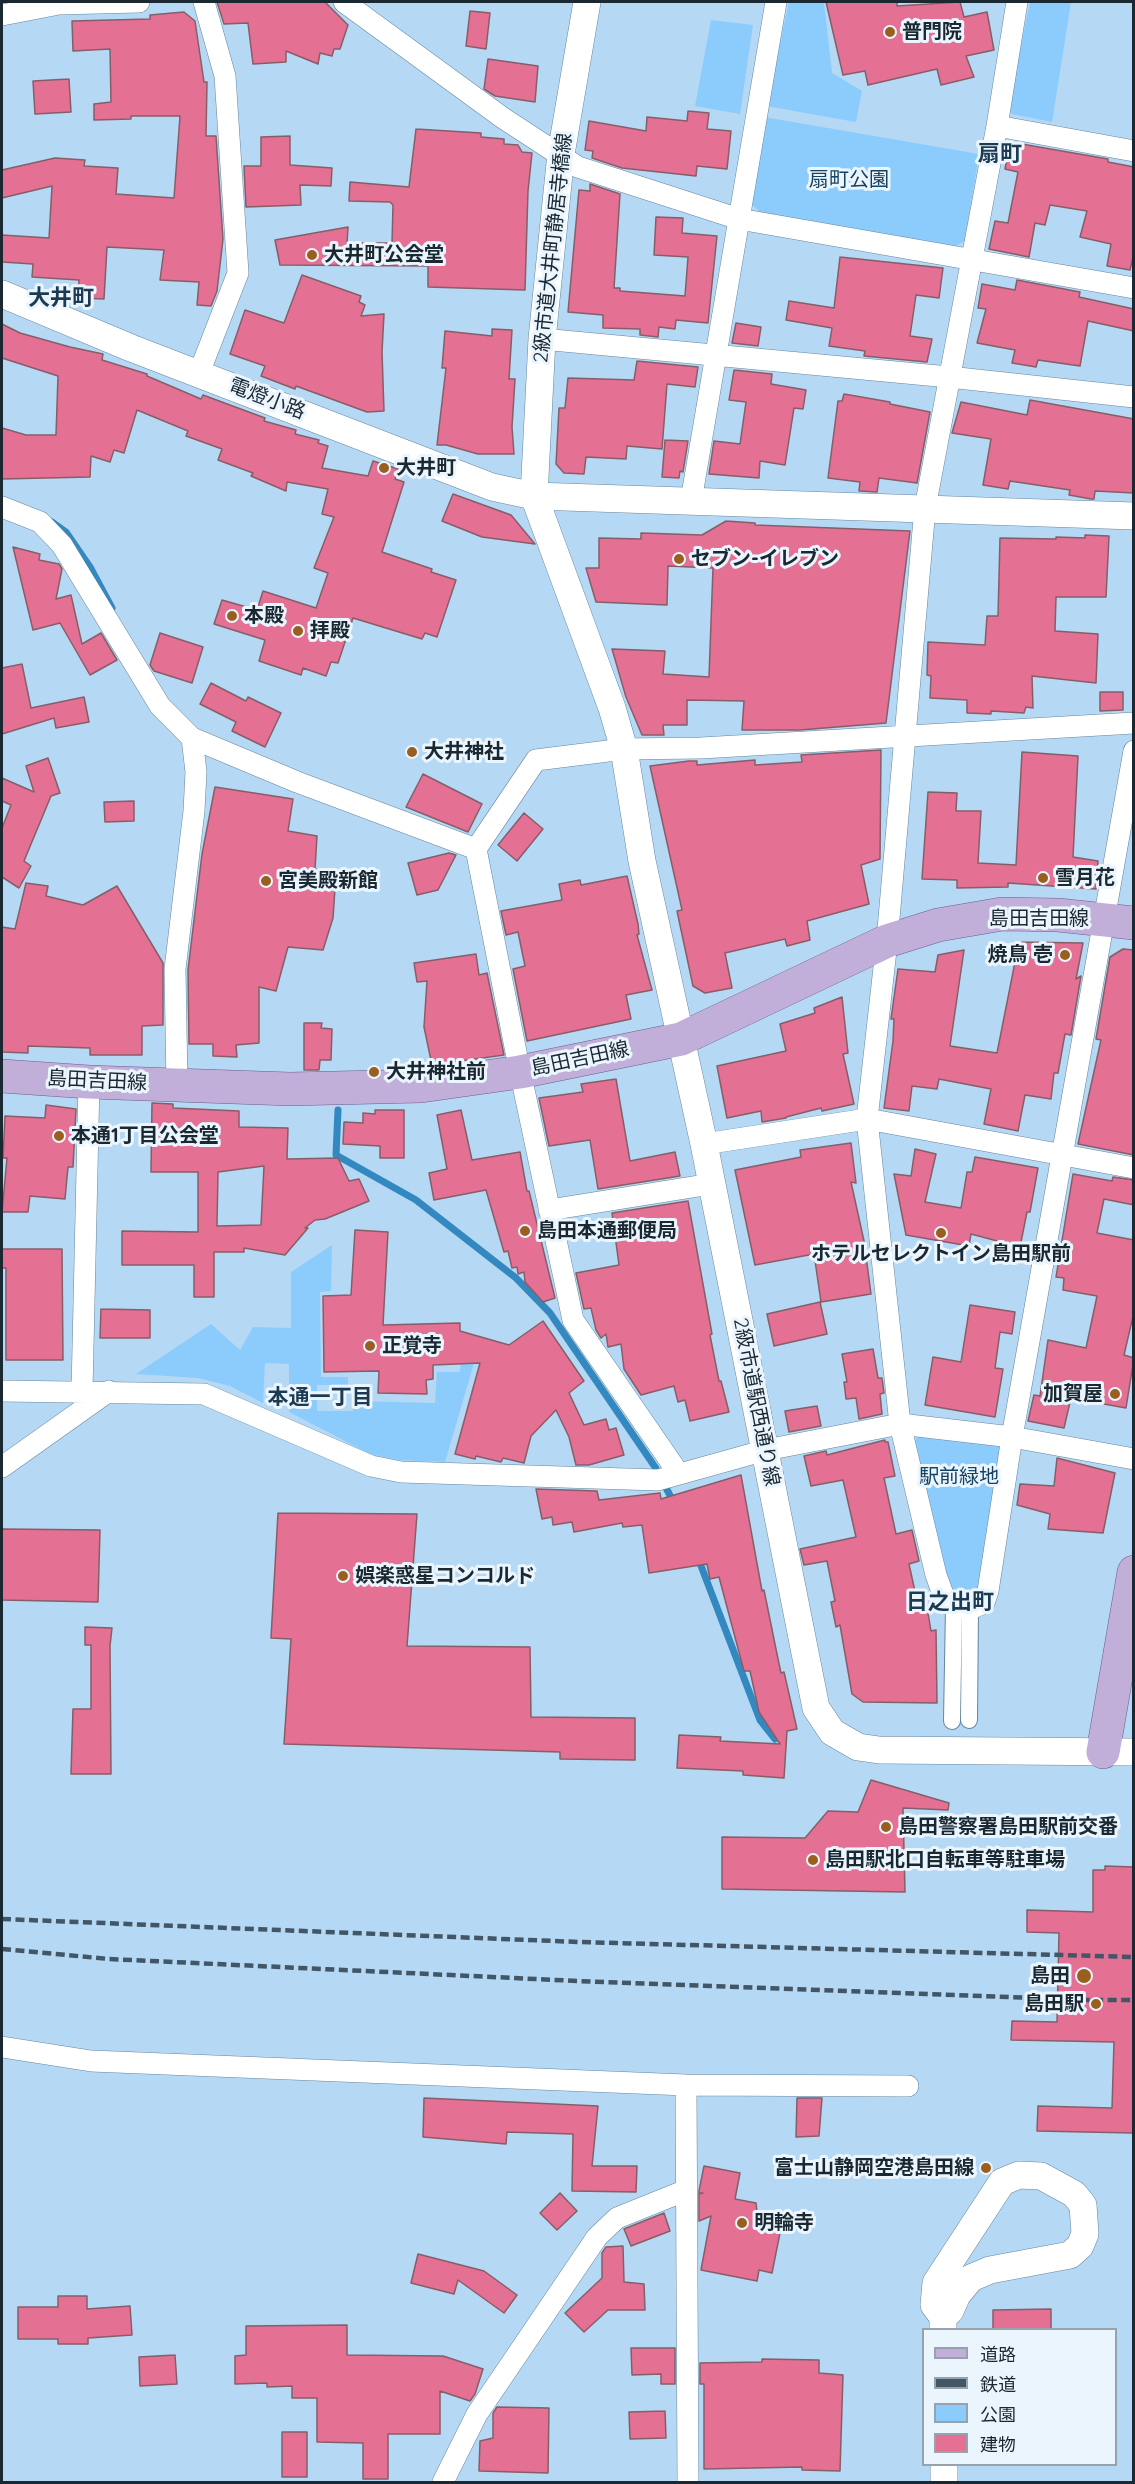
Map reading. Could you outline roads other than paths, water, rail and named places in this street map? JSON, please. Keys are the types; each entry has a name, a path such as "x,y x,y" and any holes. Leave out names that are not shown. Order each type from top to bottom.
{"main road":[{"name":"島田吉田線","path":"2,1076 90,1082 290,1089 392,1088 520,1072 681,1039 887,941 938,925 1002,914 1058,915 1119,921"},
{"path":"1118,1752 1134,1572"}],"street":[{"path":"2,15 58,4 139,2"},
{"path":"199,373 237,273 225,76 204,2"},
{"path":"344,2 503,118 578,167 739,219 1134,288"},
{"name":"2級市道大井町静居寺橋線","path":"534,496 542,339 561,154 587,2"},
{"path":"691,501 776,2"},
{"path":"1017,2 997,126 925,508 887,941 867,1119 900,1424 936,1575 944,1598 962,1608 984,1603 988,1591 1061,1155 1119,921 1134,751"},
{"path":"997,126 1134,150"},
{"name":"電燈小路","path":"2,294 492,487 534,496 1134,516"},
{"path":"542,339 950,377 1134,397"},
{"name":"2級市道駅西通り線","path":"534,496 612,708 624,749 642,861 704,1144 816,1708 832,1732 858,1747 879,1750 1118,1752"},
{"path":"2,507 40,522 62,545 160,706 192,738 297,782 476,849"},
{"path":"680,1474 573,1320 520,1072 476,849 536,760 624,749 701,748 1134,723"},
{"path":"177,1084 175,969 195,811 196,772 192,738"},
{"path":"82,1390 90,1082"},
{"path":"704,1144 867,1119 1134,1168"},
{"path":"549,1210 711,1184"},
{"path":"2,1467 109,1390"},
{"path":"2,1391 109,1390 204,1394 371,1466 401,1472 658,1480 766,1450 900,1424 1012,1437 1134,1459"},
{"path":"961,1720 962,1608"},
{"path":"2,2047 91,2061 686,2085 908,2086"},
{"path":"686,2085 684,2191 687,2482"},
{"path":"1020,2175 1041,2176 1074,2194 1083,2205 1084,2234 1080,2246 1070,2255 990,2270 972,2278 957,2295 943,2323 934,2305 936,2283 1002,2182 1020,2175"},
{"path":"443,2482 477,2414 597,2237 617,2218 684,2191"},
{"path":"944,2466 944,2482"}],"waterway":[{"path":"52,522 66,532 90,567 112,608"},
{"path":"338,1110 336,1155 416,1200 516,1278 550,1313 655,1467 674,1503"},
{"path":"698,1558 760,1720 775,1739"}],"railway":[{"path":"2,1919 579,1942 1134,1957"},
{"path":"2,1949 109,1959 578,1981 1134,2000"}],"place":[{"name":"普門院","path":"890,32"},
{"name":"大井町公会堂","path":"312,255"},
{"name":"大井町","path":"384,468"},
{"name":"セブン-イレブン","path":"679,559"},
{"name":"本殿","path":"232,616"},
{"name":"拝殿","path":"298,631"},
{"name":"大井神社","path":"412,752"},
{"name":"雪月花","path":"1043,878"},
{"name":"宮美殿新館","path":"266,881"},
{"name":"焼鳥 壱","path":"1065,955"},
{"name":"大井神社前","path":"374,1072"},
{"name":"本通1丁目公会堂","path":"59,1136"},
{"name":"島田本通郵便局","path":"525,1231"},
{"name":"ホテルセレクトイン島田駅前","path":"941,1233"},
{"name":"正覚寺","path":"370,1346"},
{"name":"加賀屋","path":"1115,1394"},
{"name":"娯楽惑星コンコルド","path":"343,1576"},
{"name":"島田警察署島田駅前交番","path":"886,1827"},
{"name":"島田駅北口自転車等駐車場","path":"813,1860"},
{"name":"島田","path":"1084,1976"},
{"name":"島田駅","path":"1096,2004"},
{"name":"富士山静岡空港島田線","path":"986,2168"},
{"name":"明輪寺","path":"742,2223"}],"district":[{"name":"扇町","path":"1000,154"},
{"name":"大井町","path":"61,298"},
{"name":"本通一丁目","path":"320,1398"},
{"name":"日之出町","path":"950,1602"}],"park label":[{"name":"扇町公園","path":"849,180"},
{"name":"駅前緑地","path":"959,1477"}]}
